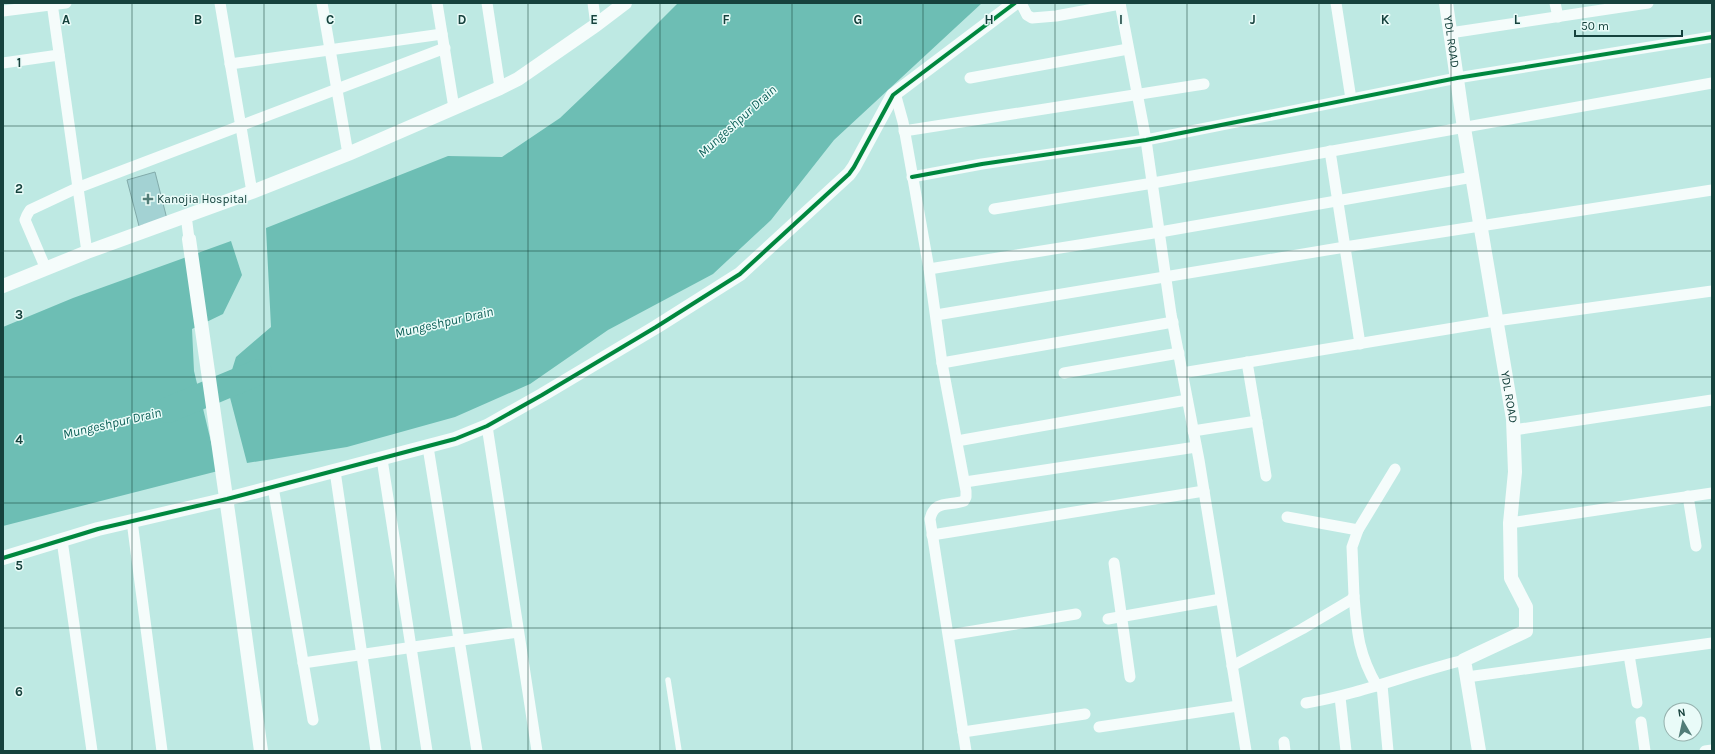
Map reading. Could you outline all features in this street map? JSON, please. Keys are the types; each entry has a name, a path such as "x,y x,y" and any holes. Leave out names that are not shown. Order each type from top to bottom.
{"street":[{"path":"3,12 66,3"},
{"path":"220,3 252,192"},
{"path":"322,3 335,90 348,154"},
{"path":"437,3 454,108"},
{"path":"487,3 500,88"},
{"path":"593,3 596,25"},
{"path":"3,286 87,252 252,192 348,154 500,88 518,79 625,3"},
{"path":"3,558 98,529 227,499 428,447 455,439 486,426 542,395 740,274 849,174 854,168 895,93 1015,3"},
{"path":"1021,3 1027,15 1032,18 1056,16 1120,3 1136,94 1146,140 1173,322 1204,491 1246,751"},
{"path":"1336,3 1351,99"},
{"name":"YDL ROAD","path":"1446,3 1464,128 1513,419 1515,472 1510,523 1511,578 1526,607 1526,631 1464,660"},
{"path":"1555,3 1558,17"},
{"path":"1450,33 1648,3"},
{"path":"52,4 87,252"},
{"path":"230,64 442,34"},
{"path":"912,177 982,164 1146,140 1457,78 1712,37"},
{"path":"46,268 25,220 26,215 30,210 77,188 444,48"},
{"path":"970,78 1128,49"},
{"path":"3,63 59,55"},
{"path":"994,209 1330,152 1712,83"},
{"path":"904,131 1204,84"},
{"path":"895,93 904,131 929,269 942,363 965,482 966,497 964,501 938,506 932,511 930,519 966,751"},
{"path":"1330,152 1339,201 1360,344"},
{"path":"929,269 1160,232 1473,178"},
{"path":"936,315 1481,225 1712,190"},
{"path":"186,215 216,435 225,483 261,751"},
{"path":"1182,373 1496,321 1712,291"},
{"path":"942,363 1173,322"},
{"path":"1064,372 1179,353"},
{"path":"1247,362 1266,476"},
{"path":"957,441 1188,400"},
{"path":"1514,430 1712,400"},
{"path":"1193,431 1257,421"},
{"path":"486,426 537,751"},
{"path":"428,447 476,751"},
{"path":"965,482 1196,447"},
{"path":"382,459 427,751"},
{"path":"1388,751 1379,685 1367,668 1357,636 1352,546 1358,530 1395,469"},
{"path":"335,471 376,751"},
{"path":"273,487 313,720"},
{"path":"932,535 1204,491"},
{"path":"1510,523 1712,493"},
{"path":"1688,496 1696,546"},
{"path":"1287,517 1358,530"},
{"path":"132,521 162,751"},
{"path":"62,540 92,751"},
{"path":"1114,563 1130,677"},
{"path":"1232,666 1302,629 1351,600 1354,596"},
{"path":"1108,620 1221,600"},
{"path":"949,635 1076,614"},
{"path":"304,663 518,632"},
{"path":"1467,677 1712,643"},
{"path":"1629,655 1637,703"},
{"path":"1306,703 1340,696 1464,660 1479,751"},
{"path":"1340,696 1346,751"},
{"path":"1099,727 1238,706"},
{"path":"963,732 1085,714"},
{"path":"1641,722 1646,751"},
{"path":"1705,751 1712,750"}],"lane":[{"path":"668,680 679,751"}],"water":[{"path":"678,3 982,3 834,140 771,220 713,274 608,330 530,384 455,417 347,447 247,463 227,386 236,357 271,327 266,228 448,156 502,157 560,118"},
{"path":"231,241 242,275 223,314 192,329 194,371 218,471 3,526 3,327 73,298"}],"building":[{"path":"155,172 167,219 139,226 127,180"}],"waterway":[{"name":"Mungeshpur Drain","path":"168,410 259,372"}],"cycle path":[{"path":"3,558 98,529 227,499 455,439 487,426 656,327 740,274 849,174 893,95 1015,3"},
{"path":"912,177 982,164 1146,140 1457,78 1712,37"}],"place":[{"name":"Kanojia Hospital","path":"148,199"}]}
